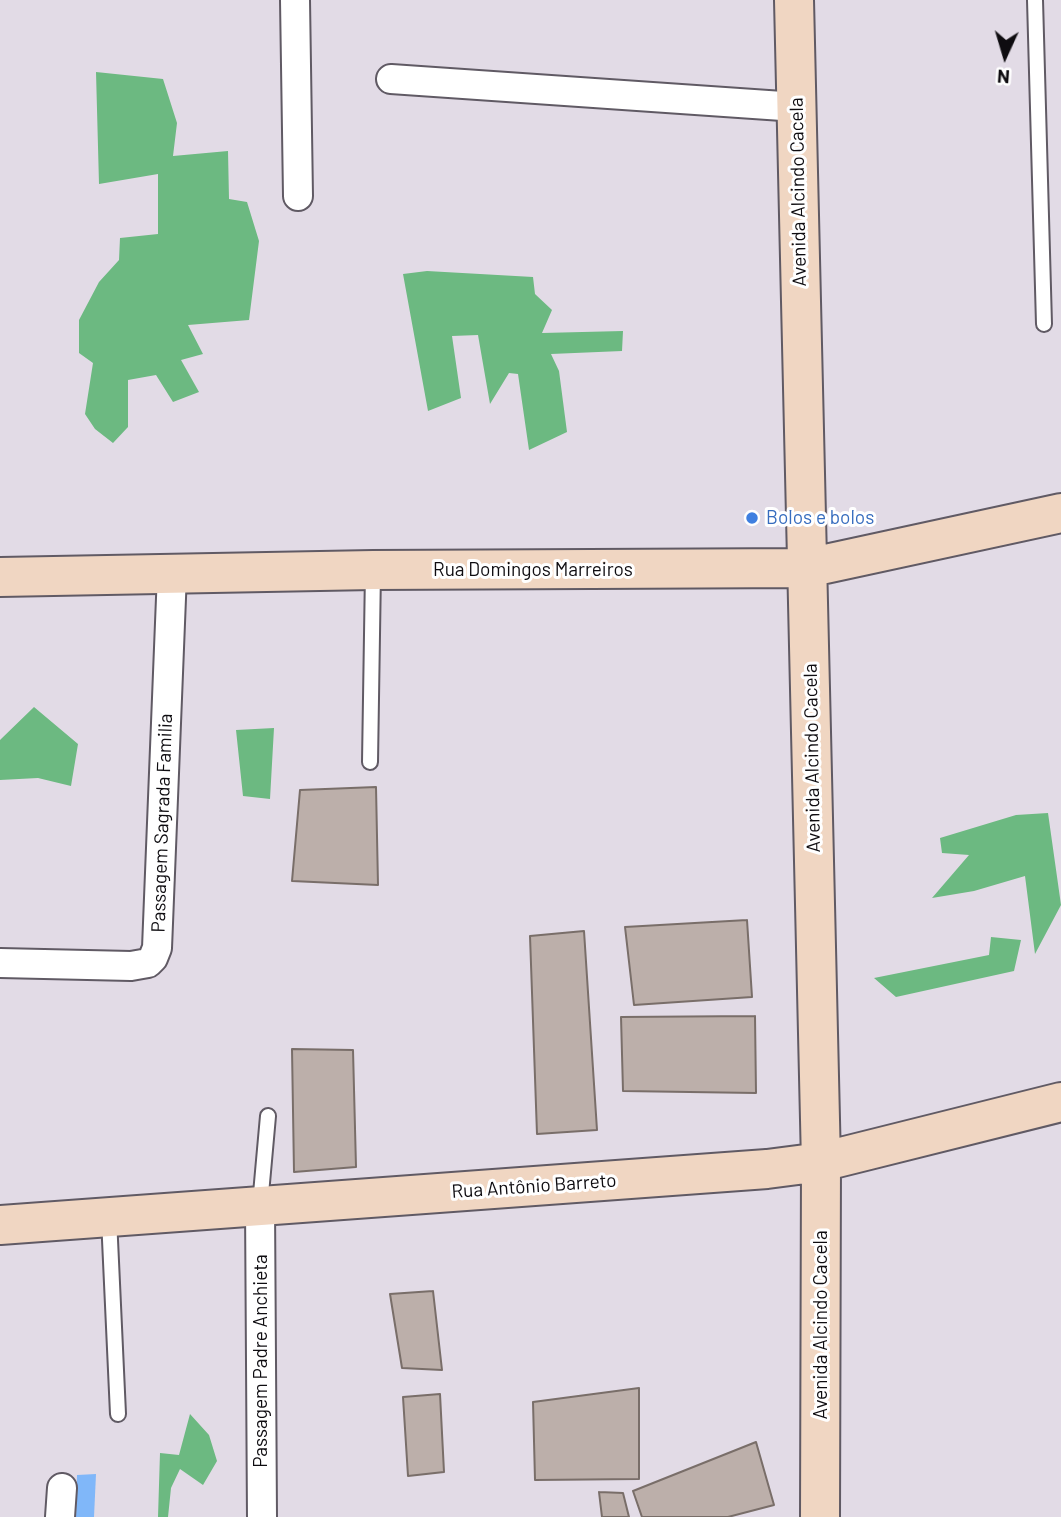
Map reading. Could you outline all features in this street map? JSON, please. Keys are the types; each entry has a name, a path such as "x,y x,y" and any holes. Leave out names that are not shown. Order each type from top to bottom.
{"main road":[{"name":"Avenida Alcindo Cacela","path":"794,0 821,1162 820,1517"},
{"name":"Rua Domingos Marreiros","path":"0,577 373,570 807,568 1061,513"},
{"name":"Rua Antônio Barreto","path":"0,1225 767,1169 821,1162 1061,1102"}],"street":[{"path":"295,0 298,196"},
{"path":"391,79 797,107"},
{"name":"Passagem Sagrada Familia","path":"0,962 131,967 148,963 153,958 157,948 172,573"},
{"name":"Passagem Padre Anchieta","path":"260,1205 262,1517"},
{"path":"60,1517 62,1488"}],"lane":[{"path":"1035,0 1044,324"},
{"path":"370,762 373,570"},
{"path":"260,1205 268,1116"},
{"path":"109,1217 118,1414"}],"green space":[{"path":"96,72 163,79 177,123 173,156 228,151 229,199 247,202 259,241 249,320 188,325 203,354 181,360 199,392 173,402 156,375 128,380 128,427 113,443 95,429 85,414 93,363 79,353 79,320 99,282 119,260 120,238 158,234 158,174 99,184"},
{"path":"427,271 533,277 535,294 552,310 542,333 623,331 622,351 551,354 559,371 567,432 529,450 518,374 509,373 490,404 478,335 452,336 461,398 428,411 403,274"},
{"path":"34,707 78,744 71,786 38,778 0,780 0,740"},
{"path":"274,728 270,799 243,796 236,730"},
{"path":"1048,813 1061,905 1035,954 1025,876 974,891 932,898 969,855 942,853 940,838 1016,815"},
{"path":"991,937 1021,940 1014,971 896,997 874,978 989,955"},
{"path":"190,1414 209,1435 217,1461 203,1485 180,1469 171,1488 168,1517 158,1517 160,1453 179,1455"}],"water":[{"path":"96,1474 94,1517 76,1517 77,1475"}],"building":[{"path":"376,787 378,885 292,881 300,790"},
{"path":"747,920 752,997 634,1005 625,927"},
{"path":"584,931 597,1130 537,1134 530,936"},
{"path":"755,1016 756,1093 623,1091 621,1017"},
{"path":"292,1049 353,1050 356,1167 294,1172"},
{"path":"433,1291 442,1370 402,1368 390,1294"},
{"path":"639,1388 639,1479 535,1480 533,1402"},
{"path":"440,1394 444,1472 408,1476 403,1397"},
{"path":"756,1442 774,1505 728,1517 642,1517 633,1491"},
{"path":"599,1492 623,1493 629,1517 602,1517"}],"place":[{"name":"Bolos e bolos","path":"752,518"}]}
